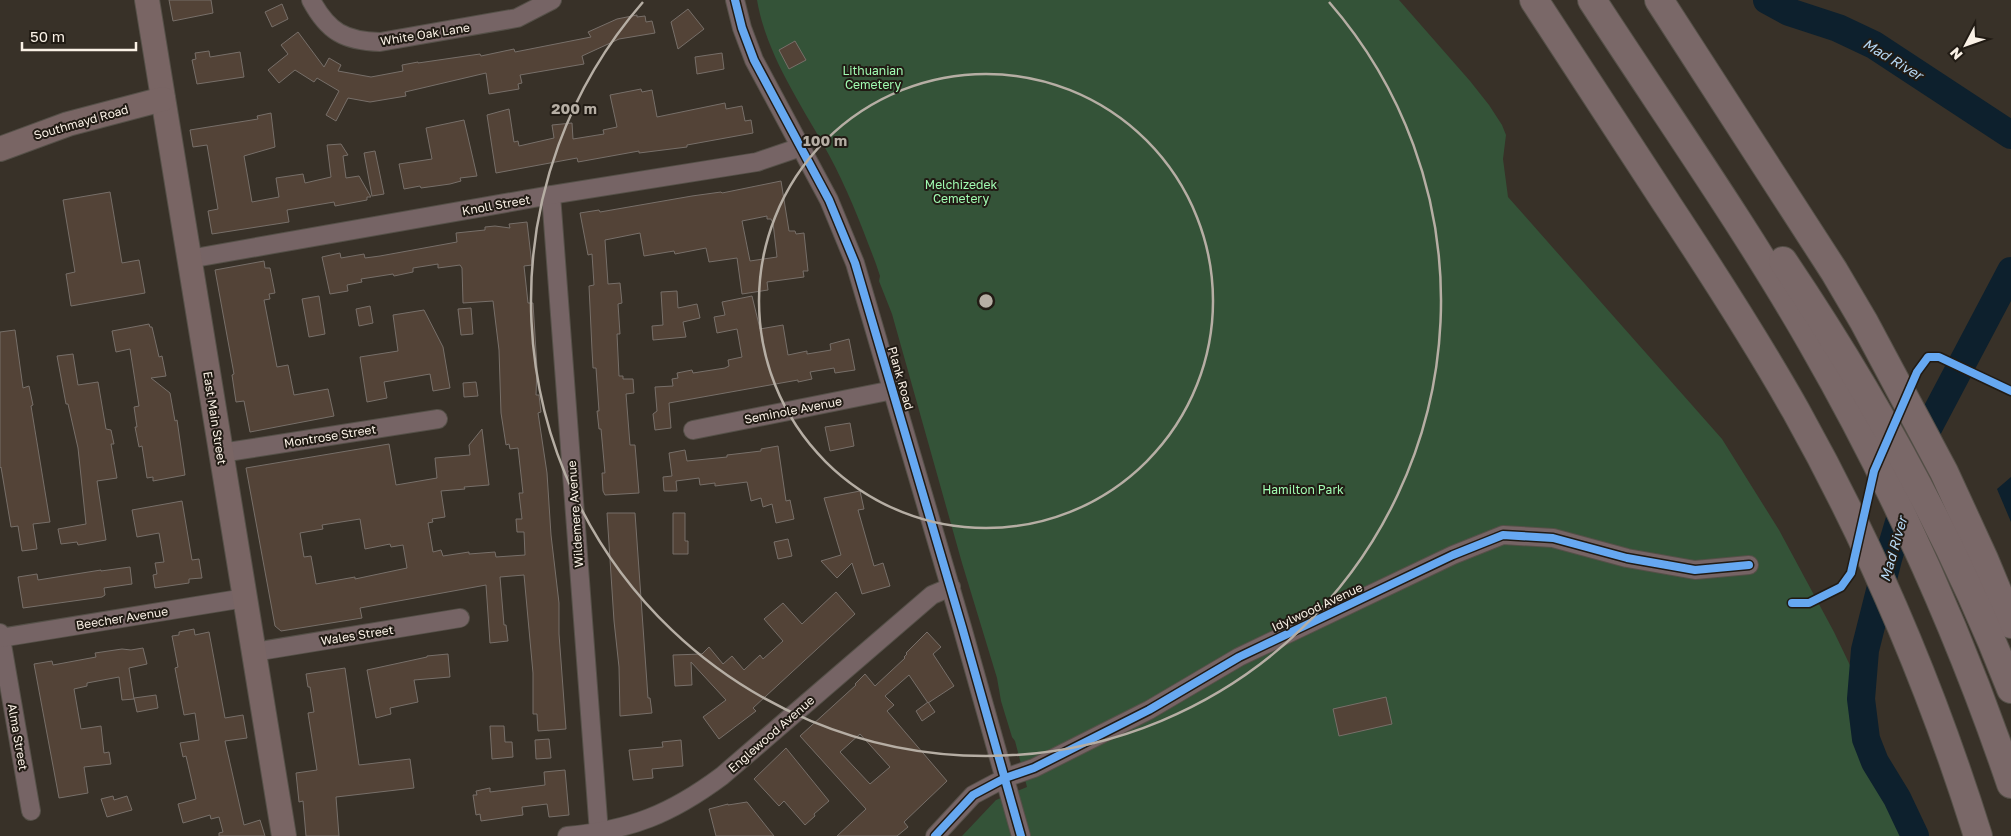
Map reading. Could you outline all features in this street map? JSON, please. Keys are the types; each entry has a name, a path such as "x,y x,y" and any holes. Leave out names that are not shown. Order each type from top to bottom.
{"highway":[{"path":"1534,0 1739,315 1796,411 1852,520 1899,624 1936,716 1978,836"},
{"path":"1592,0 1726,204 1804,329 1872,453 1956,634 2011,784"},
{"path":"1659,0 1838,278 1896,379 1944,472 1984,559 2011,624"},
{"path":"1726,204 1751,222 1769,240 1844,353 1932,510 1976,602 2011,688"}],"main road":[{"name":"East Main Street","path":"147,0 284,836"},
{"name":"Southmayd Road","path":"0,149 68,124 163,99"}],"street":[{"name":"White Oak Lane","path":"311,0 317,11 335,32 358,42 380,42 517,18 552,0"},
{"name":"Plank Road","path":"735,0 742,28 754,60 829,200 848,243 951,587 1021,836"},
{"name":"Knoll Street","path":"189,259 551,195 757,162 801,147"},
{"name":"Wildemere Avenue","path":"551,195 599,833"},
{"name":"Seminole Avenue","path":"693,430 893,390"},
{"name":"Montrose Street","path":"221,453 438,419"},
{"name":"Idylwood Avenue","path":"935,836 973,795 1005,778 1034,768 1149,710 1240,656 1453,555 1503,535 1554,538 1627,558 1695,570 1749,564"},
{"name":"Englewood Avenue","path":"568,836 599,833 642,821 667,812 697,795 722,776 932,595 951,587"},
{"name":"Beecher Avenue","path":"0,636 245,598"},
{"name":"Wales Street","path":"254,652 460,618"},
{"name":"Alma Street","path":"0,636 31,812"}],"green space":[{"name":"Hamilton Park","path":"757,0 1399,0 1470,81 1502,125 1506,135 1503,159 1508,197 1722,439 1779,530 1834,632 1873,713 1875,732 1919,836 962,836 996,800 1027,787 892,314 879,281 880,276 876,264 836,168 777,61 762,21"}],"water":[{"path":"2011,477 2011,522 1997,489"}],"building":[{"path":"169,0 211,0 213,13 173,21"},
{"path":"282,4 288,19 272,27 265,12"},
{"path":"688,9 704,29 678,49 671,22"},
{"path":"637,15 637,17 645,16 646,22 652,21 655,33 619,39 582,56 584,64 520,75 522,83 518,84 519,89 489,94 486,73 405,92 406,96 370,102 348,98 336,121 326,115 339,91 317,78 314,82 295,70 279,83 268,70 288,54 281,45 298,32 324,67 329,58 341,65 338,71 371,77 403,71 402,65 418,62 480,54 481,56 514,49 515,52 591,37 588,32 617,19"},
{"path":"795,41 806,60 789,69 779,50"},
{"path":"209,51 210,57 240,52 244,77 197,84 192,60 196,59 195,53"},
{"path":"722,53 724,69 697,74 695,57"},
{"path":"641,89 642,92 652,90 657,117 725,103 726,109 742,106 745,121 751,120 753,133 687,145 687,147 639,153 639,151 578,162 577,158 496,173 487,115 509,109 514,142 518,141 519,146 554,138 552,125 572,123 573,139 604,134 603,130 617,127 610,95"},
{"path":"271,113 275,147 244,156 252,202 279,197 276,178 303,174 305,183 331,177 327,145 341,144 348,155 343,156 346,178 359,176 371,197 367,197 367,200 335,206 334,202 287,210 289,222 212,234 208,211 218,209 207,145 193,147 190,130 258,119 257,116"},
{"path":"464,120 477,176 460,178 461,181 450,184 404,189 399,164 432,159 426,128"},
{"path":"375,151 384,194 372,196 364,153"},
{"path":"781,181 789,231 795,231 796,234 804,233 808,271 803,271 804,277 767,282 768,290 742,294 737,258 709,262 706,248 675,254 674,251 644,256 640,233 605,240 608,284 620,283 622,303 618,304 620,334 617,334 619,376 623,376 623,379 633,379 634,393 626,394 630,445 635,445 639,493 605,495 603,491 602,473 605,473 601,429 599,429 597,411 599,411 596,368 593,368 592,350 589,286 594,285 592,254 588,255 580,213 599,210 600,212 692,196 722,193","holes":["767,216 767,219 771,219 773,223 777,257 750,261 742,221"]},
{"path":"110,192 122,263 139,260 145,293 71,306 66,274 75,272 63,200"},
{"path":"527,222 532,265 524,266 528,303 533,303 537,368 536,395 539,395 541,412 538,413 547,473 551,535 559,603 559,634 566,729 538,731 537,714 533,714 533,673 524,575 500,577 504,625 506,625 508,641 490,643 486,585 360,608 362,618 281,631 275,626 246,468 389,444 396,485 437,478 435,458 470,455 469,445 482,429 489,485 441,491 445,517 432,519 433,522 428,523 433,552 441,550 443,556 469,552 469,554 495,552 496,557 525,555 524,532 517,532 516,519 522,519 519,493 523,493 518,448 510,449 509,444 506,445 501,413 499,350 493,301 463,303 462,268 460,265 438,268 438,264 413,268 413,272 394,276 393,274 361,279 362,282 347,285 348,291 330,294 322,257 340,253 341,258 364,254 365,258 380,256 457,242 456,233 485,230 485,227 495,226 510,228 509,224","holes":["360,519 365,549 390,544 391,547 403,545 407,568 355,579 355,577 316,584 311,556 304,557 300,533 323,529 322,525"]},
{"path":"264,261 265,268 270,268 275,293 269,294 270,299 264,300 277,367 288,365 294,395 328,389 334,416 250,432 244,401 236,402 232,375 234,374 215,270"},
{"path":"677,291 678,308 697,304 700,318 683,322 686,337 653,340 652,326 663,325 661,292"},
{"path":"319,296 325,334 309,337 302,299"},
{"path":"752,296 760,329 783,325 788,355 807,351 807,354 831,350 830,344 849,339 855,370 835,373 834,368 810,372 812,379 669,403 671,428 655,430 653,414 657,411 655,387 673,386 672,379 678,378 677,373 692,370 693,373 725,368 729,366 728,360 742,357 737,329 717,333 714,317 725,315 722,302"},
{"path":"370,306 373,323 359,326 356,309"},
{"path":"471,308 473,334 461,335 458,309"},
{"path":"424,310 443,347 450,388 433,391 430,374 384,382 387,398 367,402 360,357 398,351 393,315"},
{"path":"149,324 152,327 159,357 162,356 166,376 151,378 170,393 175,421 177,420 185,475 153,481 153,477 147,478 142,446 139,447 135,427 137,427 134,407 139,406 130,349 116,352 112,331"},
{"path":"15,330 23,388 29,386 33,405 31,406 50,522 33,524 37,549 22,551 18,526 11,527 0,468 0,332"},
{"path":"73,354 78,385 98,382 106,429 111,430 114,444 111,444 117,478 97,481 106,540 78,545 77,542 61,544 58,529 86,524 78,448 68,404 66,404 57,356"},
{"path":"476,382 478,396 464,397 463,383"},
{"path":"850,423 854,446 830,451 825,427"},
{"path":"778,446 786,501 790,500 794,519 776,523 772,504 763,507 761,498 751,501 747,482 715,486 715,483 700,485 699,478 676,481 677,491 664,491 663,477 672,476 669,453 685,450 687,461 727,457 727,455 761,451 761,449"},
{"path":"860,491 864,509 858,510 874,566 883,563 890,586 862,594 852,563 837,578 821,561 841,555 824,498"},
{"path":"182,501 192,560 199,559 202,578 189,579 189,583 155,588 153,575 157,574 155,563 164,562 159,533 137,537 132,510"},
{"path":"607,513 635,513 648,698 650,698 652,713 620,716 619,667"},
{"path":"673,513 685,513 685,541 688,541 688,554 673,554"},
{"path":"788,539 792,556 778,559 774,542"},
{"path":"130,567 132,584 104,588 105,595 102,597 23,608 18,577 37,574 38,580"},
{"path":"836,592 855,614 753,708 756,711 719,739 703,717 726,700 691,662 692,685 675,686 673,655 702,654 709,647 723,664 732,656 744,670 760,655 763,659 783,641 764,619 783,603 802,624"},
{"path":"194,629 195,635 209,632 225,718 243,715 247,738 225,741 244,825 260,820 265,836 219,836 219,833 223,832 219,817 211,819 210,815 183,823 178,804 196,799 186,756 183,757 180,743 199,740 195,713 184,715 175,668 178,667 172,636 179,635 179,632"},
{"path":"927,632 941,647 933,654 954,686 928,703 909,675 885,696 894,705 887,711 947,781 904,822 908,827 897,836 837,836 866,809 800,736 856,685 865,674 875,686 905,658 906,653","holes":["860,734 890,767 870,784 840,752"]},
{"path":"143,648 147,664 129,668 134,699 122,700 119,677 87,683 87,686 74,689 81,729 101,726 104,753 109,752 111,764 84,767 88,793 59,798 34,664 52,661 53,665 96,657 95,653"},
{"path":"448,654 450,677 414,680 418,702 390,708 391,714 376,718 367,670 427,656"},
{"path":"345,668 359,765 410,759 414,788 336,797 339,836 306,836 303,801 299,802 296,773 317,770 308,713 314,712 306,674"},
{"path":"156,695 158,708 137,712 134,698"},
{"path":"1386,697 1392,724 1339,736 1333,709"},
{"path":"928,702 935,712 922,721 916,711"},
{"path":"490,726 504,726 505,742 512,742 513,757 492,759"},
{"path":"549,739 551,758 536,759 535,740"},
{"path":"681,740 683,766 652,769 653,778 633,780 629,750 663,747 662,742"},
{"path":"786,748 829,801 805,825 784,801 779,806 754,779"},
{"path":"565,770 569,815 549,817 547,804 522,807 523,815 481,821 480,814 476,815 473,795 477,795 476,791 490,788 490,792 545,785 544,772"},
{"path":"113,796 114,800 127,796 132,810 107,817 101,799"},
{"path":"747,802 774,836 716,836 709,809"}],"waterway":[{"name":"Mad River","path":"1767,0 1789,12 1838,28 1874,45 2011,135"},
{"name":"Mad River","path":"1915,836 1897,798 1875,762 1866,739 1861,699 1865,650 1888,559 1926,432 2011,271"}],"cycle path":[{"path":"735,0 742,28 754,60 829,200 855,263 1021,836"},
{"path":"1792,603 1809,603 1841,587 1851,573 1874,471 1917,372 1928,357 1939,357 2011,391"},
{"path":"935,836 973,795 1005,778 1034,768 1149,710 1239,657 1453,555 1503,535 1553,538 1627,558 1695,570 1749,565"}],"park label":[{"name":"Lithuanian Cemetery","path":"873,77"},
{"name":"Melchizedek Cemetery","path":"961,191"}]}
